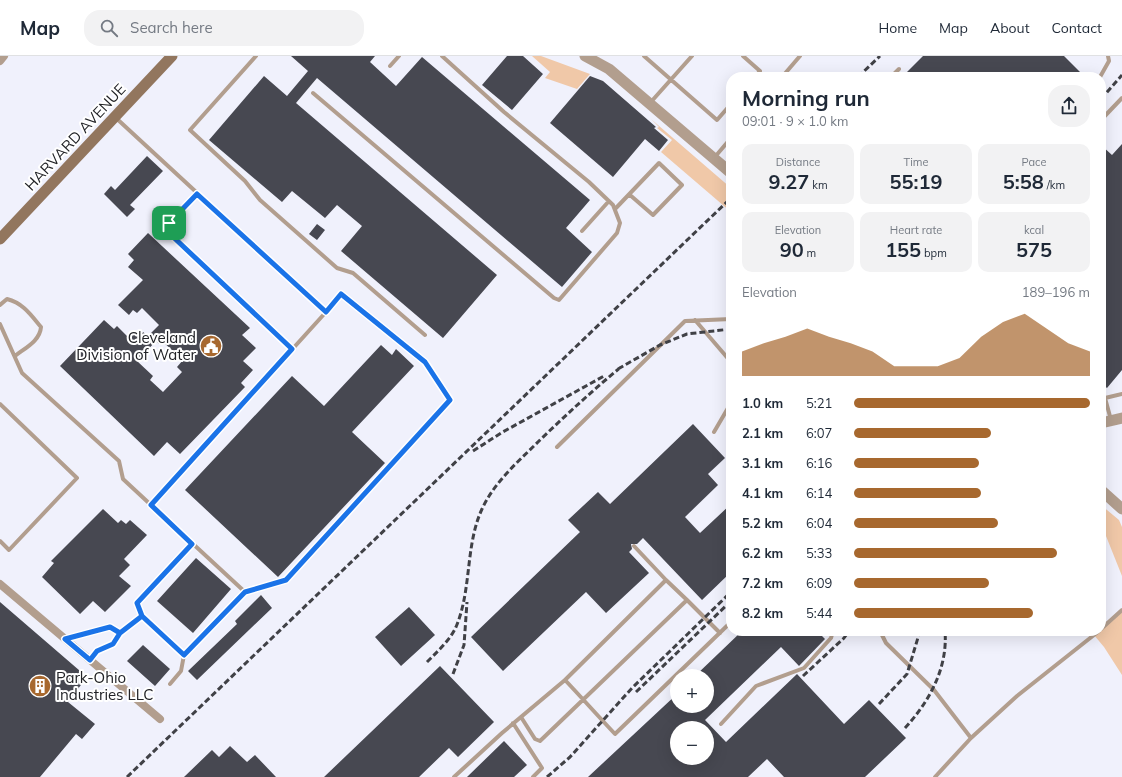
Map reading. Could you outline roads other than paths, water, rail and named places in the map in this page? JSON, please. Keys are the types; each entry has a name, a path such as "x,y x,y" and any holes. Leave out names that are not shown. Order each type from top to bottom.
{"main road":[{"name":"HARVARD AVENUE","path":"0,239 172,56"}],"street":[{"path":"0,61 4,56"},
{"path":"585,56 610,69 726,169"},
{"path":"1106,495 1122,509"},
{"path":"0,584 160,719"}],"lane":[{"path":"256,56 190,130 245,181 260,200 337,268 353,273 425,335"},
{"path":"390,66 399,56"},
{"path":"313,93 554,298 559,300 617,233 620,223 616,208 589,182 504,112 442,56"},
{"path":"644,56 717,120 726,110"},
{"path":"650,104 692,56"},
{"path":"743,56 760,71 759,72"},
{"path":"786,72 800,56"},
{"path":"1102,72 1108,61 1108,56"},
{"path":"897,72 900,69"},
{"path":"1106,115 1122,98"},
{"path":"115,117 326,312"},
{"path":"714,158 726,144"},
{"path":"616,208 659,163 682,185 653,215 630,195"},
{"path":"197,194 169,223 169,233 292,349"},
{"path":"582,231 609,201"},
{"path":"151,505 341,294 425,362 450,400 286,580 245,592 184,655 181,671 170,684"},
{"path":"0,305 7,299 16,302 28,310 41,327 40,334 31,344 15,356"},
{"path":"557,446 684,320 726,319"},
{"path":"695,320 726,356"},
{"path":"0,324 22,373 119,461 123,479 245,592"},
{"path":"1106,397 1122,394"},
{"path":"0,404 77,478 9,550 0,541"},
{"path":"1106,406 1111,420"},
{"path":"714,432 726,411"},
{"path":"184,655 142,616 137,603 192,544"},
{"path":"634,546 720,633"},
{"path":"454,777 565,680 666,580"},
{"path":"521,717 535,739 540,741 687,600"},
{"path":"1106,625 1122,610"},
{"path":"90,660 97,651 113,644 120,633 142,616"},
{"path":"65,639 110,627 120,633"},
{"path":"565,680 616,734 726,627"},
{"path":"721,724 756,686 804,668 832,636"},
{"path":"882,636 886,643 934,690 971,738"},
{"path":"935,777 971,738 1017,696 1092,636"},
{"path":"513,724 542,768 533,777"}],"railway":[{"path":"863,72 880,56"},
{"path":"1106,93 1122,75"},
{"path":"127,777 726,203"},
{"path":"618,369 660,345 687,334 726,330"},
{"path":"427,662 447,641 456,627 461,613 467,583 473,538 482,509 487,499 508,472 540,440 580,402 621,367"},
{"path":"473,451 501,433 604,376"},
{"path":"547,777 570,757 632,688 726,597"},
{"path":"453,674 464,645 467,602"},
{"path":"636,692 726,606"},
{"path":"803,676 845,636"},
{"path":"879,704 907,674 918,636"},
{"path":"905,728 922,707 935,684 943,658 945,636"}],"place":[{"name":"Cleveland Division of Water","path":"211,346"},
{"name":"Park-Ohio Industries LLC","path":"40,686"}]}
